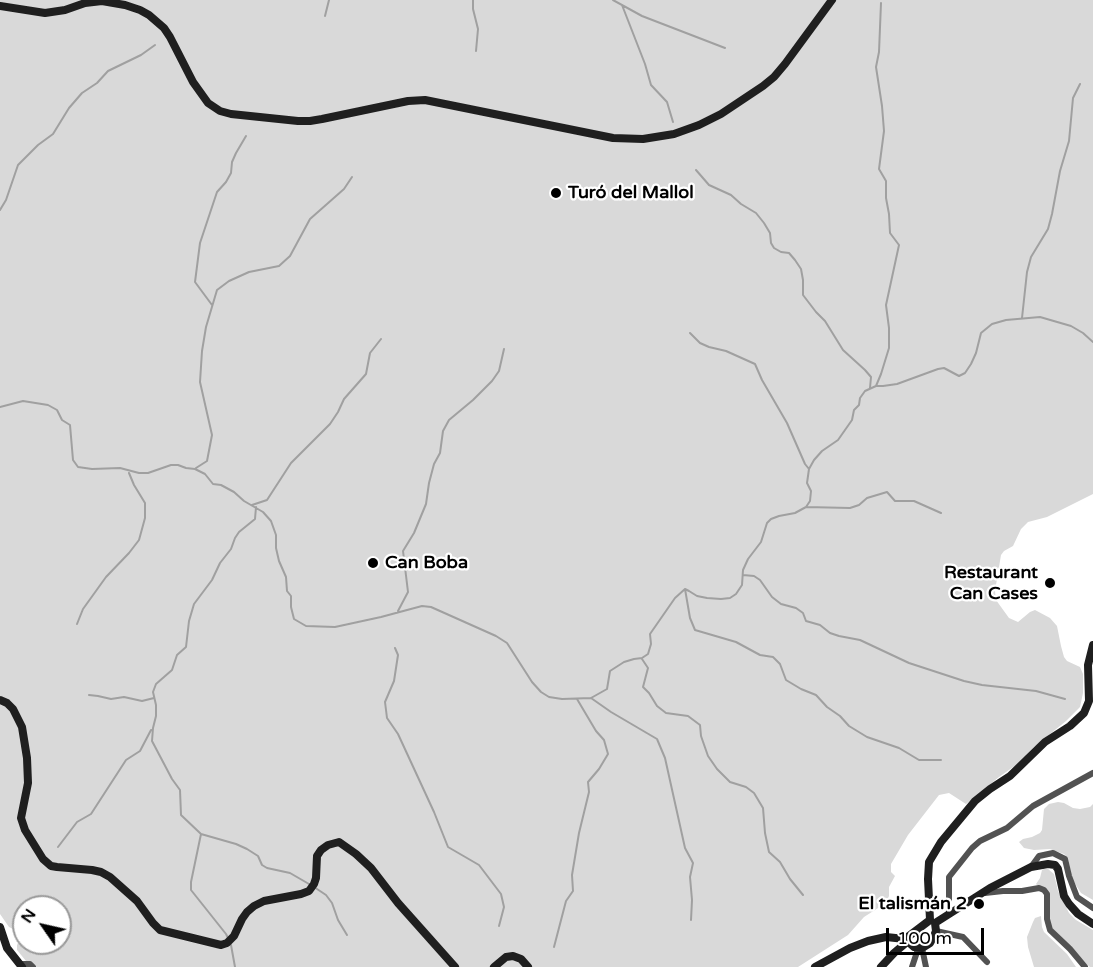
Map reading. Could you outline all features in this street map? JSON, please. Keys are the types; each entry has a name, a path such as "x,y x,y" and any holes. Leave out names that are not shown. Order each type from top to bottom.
{"street":[{"path":"0,6 45,13 102,1 140,10 164,28 193,82 208,103 220,111 231,114 310,121 408,101 425,100 613,138 643,139 674,134 699,125 763,86 785,64 832,0"},
{"path":"912,967 920,948 930,943 933,925 928,879 929,862 941,842 975,801 1010,776 1045,742 1070,726 1084,713 1089,702 1088,665 1093,645"},
{"path":"0,700 13,709 22,727 27,758 27,783 21,818 25,830 43,859 51,866 92,870 110,877 137,900 160,930 221,945 227,943 234,936 247,912 254,906 264,901 309,891 316,878 317,856 328,845 339,842 371,868 398,903 455,967"},
{"path":"949,914 950,877 972,848 1007,828 1033,806 1093,773"},
{"path":"1031,867 1039,856 1053,853 1065,859 1077,897 1093,908"},
{"path":"881,967 906,940 980,894 1031,867 1048,864 1056,867 1060,874 1064,896 1069,904 1078,914 1093,924"},
{"path":"980,894 1030,891 1039,888 1044,890 1047,894 1047,919 1050,930 1085,967"},
{"path":"933,925 963,937 987,962"},
{"path":"0,927 7,948 21,966 30,964 33,967"},
{"path":"815,967 868,940 886,938 906,940 920,948 926,967"},
{"path":"494,967 506,957 513,956 521,959 528,967"}],"shaded area":[{"path":"0,0 1093,0 1093,494 1047,517 1028,522 1021,529 1013,546 1001,555 995,591 996,600 1009,618 1018,622 1035,610 1050,618 1057,626 1064,657 1067,661 1080,667 1083,674 1080,707 1016,765 966,804 949,793 939,795 908,835 891,864 891,872 895,876 889,887 886,903 864,917 848,935 798,967 37,967 26,961 21,955 72,955 72,895 12,895 12,928 0,914"},
{"path":"1058,802 1080,809 1093,804 1093,900 1081,893 1072,879 1068,858 1064,854 1050,849 1024,848 1019,842 1040,833 1044,809 1049,804"},
{"path":"1044,869 1054,874 1058,891 1069,913 1093,930 1093,967 1085,963 1052,928 1049,918 1050,899 1036,884"},
{"path":"1041,916 1044,932 1067,954 1076,967 1034,967 1027,937 1035,918"}],"waterway":[{"path":"325,16 329,0"},
{"path":"473,0 478,29 476,51"},
{"path":"613,0 642,16 725,48"},
{"path":"685,589 697,596 707,598 730,598 736,594 742,585 743,570 761,542 767,523 771,519 795,513 806,507 810,501 811,491 807,483 809,469 814,460 838,440 852,420 860,398 865,391 876,386 881,374 889,348 886,305 899,245 890,233 886,181 879,169 884,131 876,67 879,52 881,3"},
{"path":"622,5 651,85 667,102 673,122"},
{"path":"0,210 6,200 18,165 53,134 69,108 82,93 97,83 108,71 141,55 155,45"},
{"path":"1022,318 1027,272 1031,257 1048,229 1069,141 1073,98 1080,84"},
{"path":"212,305 195,282 200,243 217,192 231,173 232,162 246,136"},
{"path":"696,170 709,185 731,195 756,213 770,233 774,248 789,253 795,260 801,269 803,295 825,321 843,350 871,377 870,388"},
{"path":"196,468 207,461 212,435 200,382 206,327 217,290 229,281 249,272 279,266 290,256 310,219 344,189 352,177"},
{"path":"876,386 897,384 944,368 959,376 965,373 976,353 981,333 992,324 1006,320 1040,317 1071,326 1093,342"},
{"path":"690,333 700,343 726,351 755,364 809,469"},
{"path":"252,505 267,500 291,463 330,424 344,399 366,374 370,353 381,339"},
{"path":"398,611 408,592 403,551 414,533 426,504 434,464 440,453 443,431 449,420 492,381 499,371 504,349"},
{"path":"0,407 23,401 48,405 57,410 62,420 70,425 73,460 78,467 120,468 139,473 148,473 171,465 195,469 205,474 213,484 221,485 234,492 263,512 271,521 276,535 276,548 286,577 287,591 291,596 294,619 306,626 335,627 422,606 431,607 507,643 532,682 549,697 591,698 607,689 610,671 624,662 642,658 648,654 651,644 650,634 675,598 685,589"},
{"path":"77,624 83,609 106,577 139,540 145,518 145,503 129,473"},
{"path":"806,507 850,508 859,505 867,498 887,492 895,501 914,501 941,513"},
{"path":"229,940 191,890 201,834 181,815 180,790 152,741 156,716 153,692 156,684 172,670 177,655 186,647 189,621 194,604 212,580 239,532 255,519 256,507"},
{"path":"743,575 754,576 781,604 796,608 803,613 806,621 820,625 830,633 860,640 909,663 964,681 1036,691 1065,699"},
{"path":"685,589 690,618 695,630 736,642 760,655 773,657 780,664 786,680 816,695 849,726 867,737 899,748 919,760 941,760"},
{"path":"395,648 398,655 394,681 385,702 387,718 398,734 448,847 479,865 501,894 504,907 499,926"},
{"path":"642,659 648,668 643,687 657,706 666,713 688,716 700,725 708,756 717,769 730,782 746,787 754,793 763,808 769,852 780,862 803,895"},
{"path":"89,695 111,699 124,697 142,701 154,698"},
{"path":"591,698 657,739 665,758 685,848 693,863 690,877 691,920"},
{"path":"554,947 566,901 573,891 572,875 589,792 588,782 608,754 604,740 577,699"},
{"path":"58,847 77,822 91,814 126,760 140,751 151,730"},
{"path":"201,834 247,849 258,856 262,865 267,868 290,873 309,884"},
{"path":"314,887 326,895 332,903 347,935"},
{"path":"231,945 235,967"}],"place":[{"name":"Turó del Mallol","path":"556,193"},
{"name":"Can Boba","path":"373,563"},
{"name":"Restaurant Can Cases","path":"1050,583"},
{"name":"El talismán 2","path":"979,904"}]}
